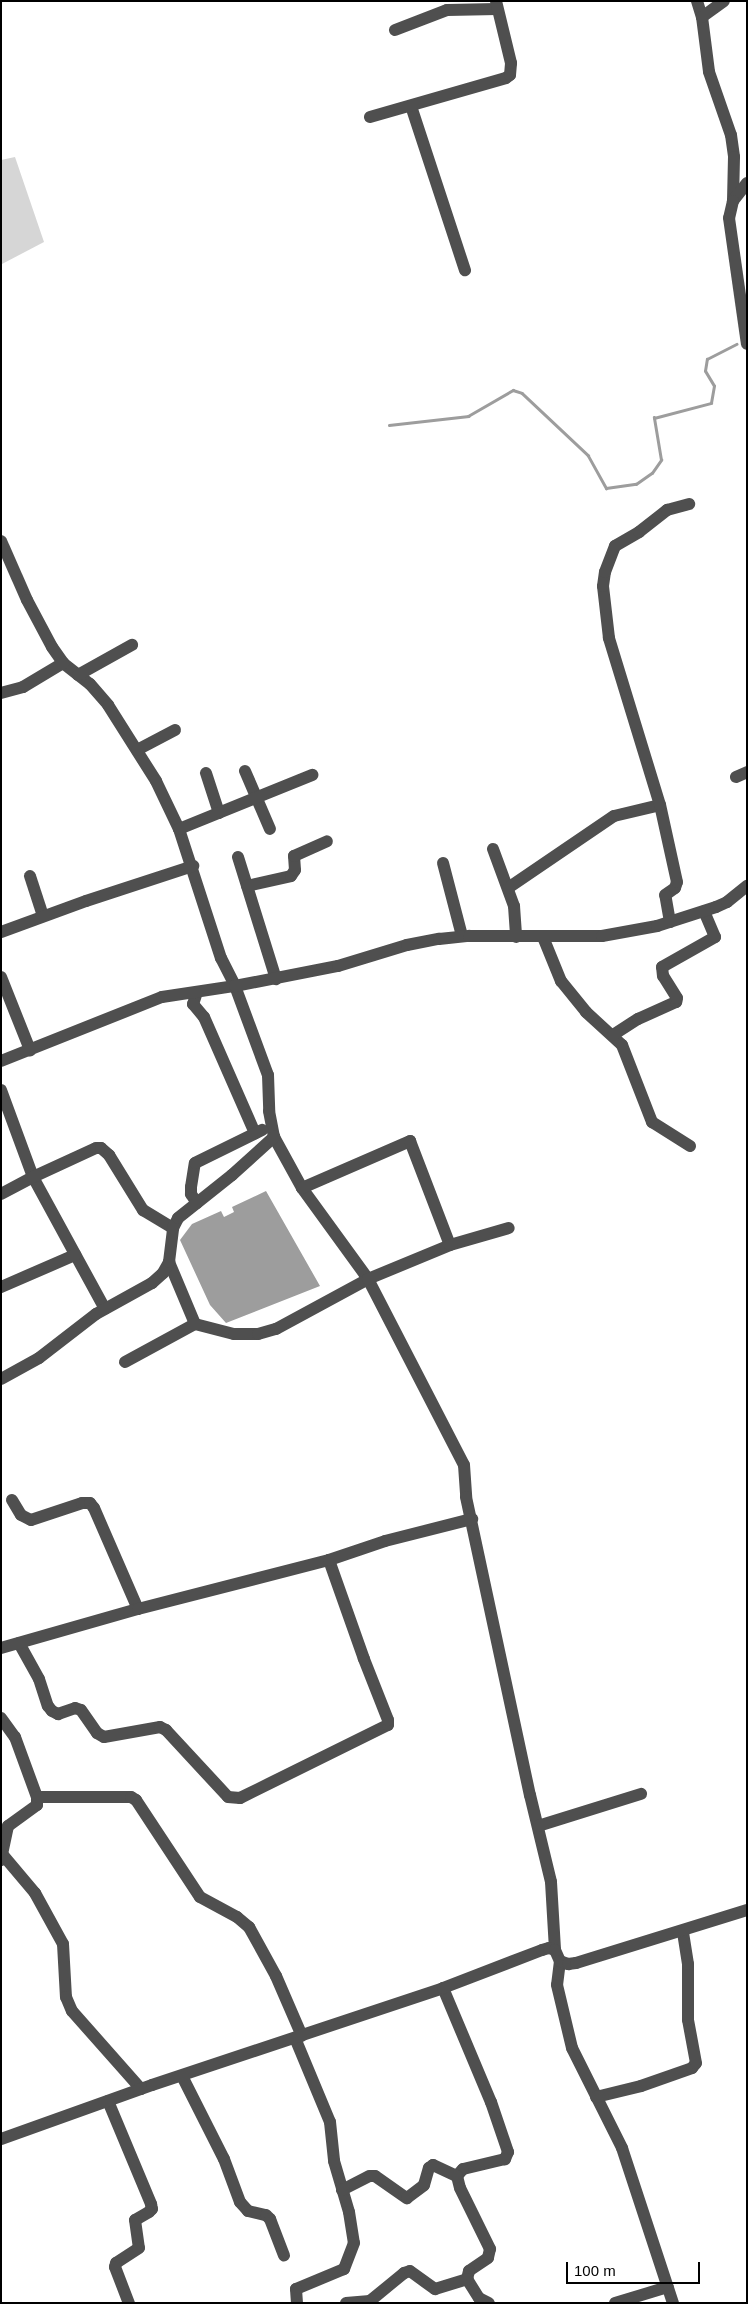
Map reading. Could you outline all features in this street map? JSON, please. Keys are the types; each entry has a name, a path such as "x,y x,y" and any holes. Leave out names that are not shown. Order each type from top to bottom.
{"street":[{"path":"697,1 702,17 708,67 731,135 734,157 733,201 729,218 747,344"},
{"path":"702,17 724,1"},
{"path":"370,118 506,78 510,75 511,63 496,5 447,10 395,30"},
{"path":"412,106 465,270"},
{"path":"733,201 747,183"},
{"path":"670,922 665,895 675,888 677,882 660,805 609,638 603,586 605,572 615,546 640,532 667,510 689,504"},
{"path":"1,541 27,600 63,663 78,674 108,705 156,782 179,829 193,866 221,958 235,986 268,1075 267,1094 273,1132 302,1188 368,1279 464,1465 466,1497 554,1901 558,1984 572,2048 622,2148 673,2303"},
{"path":"78,674 132,645"},
{"path":"1,693 23,687 63,663"},
{"path":"137,750 174,730"},
{"path":"245,771 270,829"},
{"path":"206,773 219,812"},
{"path":"179,829 312,775"},
{"path":"508,888 614,816 660,805"},
{"path":"247,886 291,876 295,870 294,856 328,841"},
{"path":"493,849 514,906 516,937"},
{"path":"238,857 276,978"},
{"path":"443,863 462,936"},
{"path":"1,932 193,866"},
{"path":"30,876 43,916"},
{"path":"1,1061 150,1001 338,966 407,944 462,936 602,936 670,922 704,911 728,902 747,886"},
{"path":"613,1035 638,1019 676,1002 677,998 663,976 662,967 715,937 704,911"},
{"path":"543,937 562,981 586,1012 622,1045 652,1122 690,1146"},
{"path":"1,977 30,1050"},
{"path":"198,992 193,1004 204,1017 255,1132"},
{"path":"1,1090 32,1177 105,1309"},
{"path":"197,1203 191,1194 195,1163 255,1132 273,1132"},
{"path":"1,1379 39,1358 74,1329 152,1283 162,1274 169,1262 173,1228 178,1218 197,1203 273,1132"},
{"path":"302,1188 410,1141 413,1144 450,1245"},
{"path":"1,1194 32,1177 96,1148 101,1148 110,1155 143,1210 173,1228"},
{"path":"125,1362 195,1324 234,1334 268,1332 368,1279 450,1245 509,1228"},
{"path":"1,1287 75,1255"},
{"path":"169,1262 195,1324"},
{"path":"12,1500 20,1515 31,1520 82,1503 90,1503 94,1508 138,1609"},
{"path":"1,1648 138,1609 329,1560 386,1541 472,1520"},
{"path":"19,1643 39,1680 48,1706 52,1711 58,1714 75,1708 81,1710 97,1733 104,1737 160,1727 166,1730 228,1797 240,1798 388,1725 388,1720 364,1660 329,1560"},
{"path":"1,1718 14,1738 37,1797 37,1805 34,1810 8,1826 2,1857 35,1892 63,1944 66,1997 72,2011 141,2089"},
{"path":"538,1826 641,1794"},
{"path":"37,1797 131,1797 136,1800 200,1897 237,1917 249,1927 276,1976 330,2122 334,2162 354,2243 347,2266 340,2272 296,2288 297,2303"},
{"path":"1,2139 141,2089 443,1988 542,1950 549,1948 568,1964 576,1963 747,1910"},
{"path":"596,2097 641,2086 692,2068 696,2063 688,2020 688,1964 684,1931"},
{"path":"443,1988 491,2102 508,2152 505,2159 463,2169 457,2176"},
{"path":"182,2076 224,2159 240,2202 248,2211 266,2215 270,2219 284,2254"},
{"path":"108,2101 152,2209 135,2220 139,2248 116,2263 115,2267 129,2303"},
{"path":"342,2190 370,2176 375,2176 408,2198 424,2185 428,2168 433,2165 457,2176"},
{"path":"457,2176 460,2188 490,2249 488,2258 469,2271 467,2279 479,2298 489,2303"},
{"path":"346,2303 370,2301 404,2273 410,2271 435,2289 467,2279"},
{"path":"616,2303 668,2288"}],"shaded area":[{"path":"15,157 44,242 2,264 1,160"},
{"path":"266,1191 320,1286 226,1323 210,1305 180,1240 192,1224 221,1211 224,1217 234,1212 232,1207"}],"waterway":[{"path":"389,425 468,416 513,390 522,393 588,455 606,488 636,484 652,473 661,460 654,418 711,403 714,386 705,371 707,359 736,344"}]}
